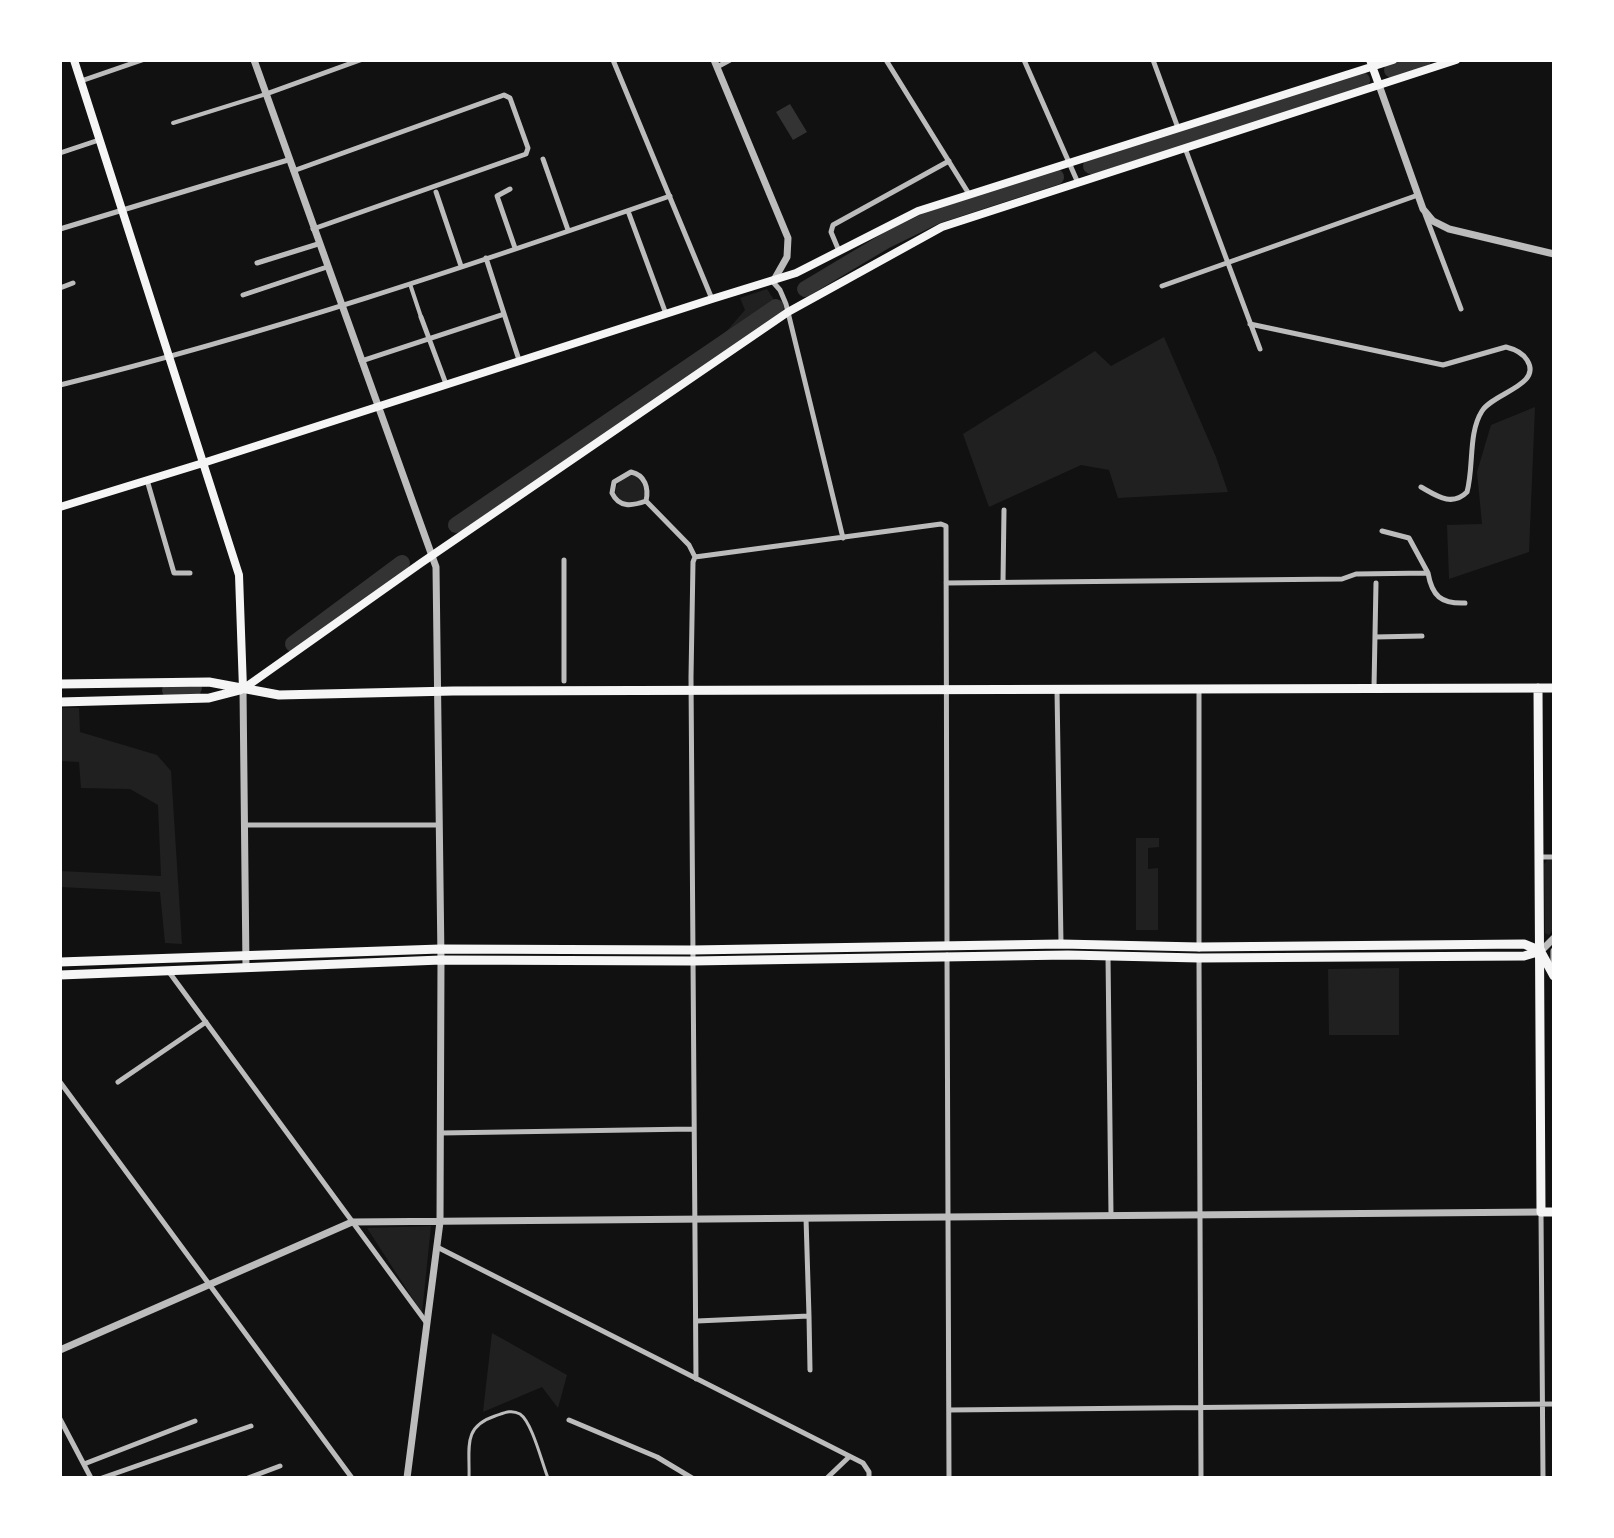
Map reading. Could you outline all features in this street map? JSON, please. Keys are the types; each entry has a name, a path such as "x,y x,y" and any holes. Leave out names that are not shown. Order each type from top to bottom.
{"main road":[{"path":"74,60 239,575 243,689"},
{"path":"60,507 773,282 918,211 1178,129 1371,63 1393,60"},
{"path":"60,702 209,698 243,689 788,312 942,227 1456,60"},
{"path":"1371,63 1379,85"},
{"path":"60,684 209,682 279,695 1554,688"},
{"path":"1538,688 1541,1212 1554,1212"},
{"path":"692,955 1061,944 1199,952"},
{"path":"60,962 246,954 947,957 1524,944 1541,951 1554,975"},
{"path":"60,975 246,968 440,954"}],"street":[{"path":"81,81 142,60"},
{"path":"254,60 318,244 434,555 437,576 440,1222 407,1478"},
{"path":"173,123 360,60"},
{"path":"613,60 712,299"},
{"path":"730,60 716,64 788,238 787,257 773,282 780,290 788,312 843,538"},
{"path":"886,60 970,195"},
{"path":"1024,60 1078,183"},
{"path":"1153,60 1178,129"},
{"path":"1379,85 1461,309"},
{"path":"292,171 504,95 510,98 528,148 526,154 313,229"},
{"path":"60,153 99,140"},
{"path":"1185,148 1260,349"},
{"path":"543,159 568,230"},
{"path":"60,229 288,160"},
{"path":"839,251 831,232 833,225 949,161"},
{"path":"510,189 497,196 515,248"},
{"path":"436,192 461,266"},
{"path":"1162,286 1418,195"},
{"path":"60,385 170,358 342,308 670,196"},
{"path":"1423,209 1440,226 1554,254"},
{"path":"628,211 666,314"},
{"path":"257,263 318,244"},
{"path":"486,258 519,360"},
{"path":"243,295 327,267"},
{"path":"60,288 73,283"},
{"path":"410,284 446,384"},
{"path":"361,361 504,314"},
{"path":"1250,324 1443,365 1506,347 1526,358 1530,367 1529,376 1482,410 1475,430 1467,492 1456,500 1448,500 1421,487"},
{"path":"646,501 630,505 618,501 612,493 614,482 631,472 639,475 646,483 646,501 689,545 695,557 691,691 696,1379"},
{"path":"147,480 174,573 190,573"},
{"path":"1003,582 1004,510"},
{"path":"695,557 941,524 946,526 949,1478"},
{"path":"1382,531 1409,538 1428,573 1436,597 1450,603 1465,603"},
{"path":"564,560 564,681"},
{"path":"946,583 1342,579 1356,574 1428,573"},
{"path":"1374,687 1376,583"},
{"path":"1375,637 1422,636"},
{"path":"1199,688 1201,1478"},
{"path":"243,689 246,968"},
{"path":"1057,689 1061,944 1068,955"},
{"path":"245,825 439,825"},
{"path":"1539,857 1554,857"},
{"path":"1541,951 1554,938"},
{"path":"1554,951 1554,975"},
{"path":"1108,955 1111,1215"},
{"path":"169,971 427,1322"},
{"path":"118,1082 206,1022"},
{"path":"60,1082 352,1478"},
{"path":"441,1133 693,1129"},
{"path":"60,1350 352,1222 1541,1212 1543,1478"},
{"path":"806,1216 810,1370"},
{"path":"437,1247 863,1463 869,1478"},
{"path":"697,1321 809,1316"},
{"path":"949,1410 1554,1404"},
{"path":"60,1419 91,1478"},
{"path":"569,1420 657,1457 692,1478"},
{"path":"84,1464 195,1421"},
{"path":"102,1478 251,1426"},
{"path":"827,1478 849,1457"},
{"path":"248,1478 280,1466"}],"lane":[{"path":"469,1478 473,1428 480,1421 509,1411 521,1415 528,1424 548,1478"}],"shaded area":[{"path":"790,104 807,132 793,140 776,112"},
{"path":"767,289 774,300 725,333 745,310 740,298"},
{"path":"1164,337 1228,492 1118,498 1109,470 1081,465 989,507 963,434 1095,351 1111,366"},
{"path":"1535,407 1529,552 1449,579 1447,525 1482,524 1477,472 1491,425"},
{"path":"628,475 635,475 642,484 643,500 627,502 617,497 616,487"},
{"path":"60,708 79,708 80,732 157,755 171,771 182,944 165,943 160,892 60,887 60,871 161,876 158,805 130,789 81,788 79,762 60,761"},
{"path":"1136,838 1159,838 1159,847 1148,848 1148,869 1158,868 1158,930 1136,930"},
{"path":"1547,860 1554,860 1554,929 1549,935 1545,933 1544,864"},
{"path":"1399,968 1399,1035 1329,1035 1328,969"},
{"path":"431,1226 422,1313 367,1228"},
{"path":"492,1333 567,1375 558,1408 542,1387 483,1412"}],"waterway":[{"path":"1392,70 1423,60"},
{"path":"1091,166 1362,80"},
{"path":"805,289 887,240 936,216 1056,177"},
{"path":"456,525 776,307"},
{"path":"293,644 402,563"},
{"path":"170,690 194,688"}]}
